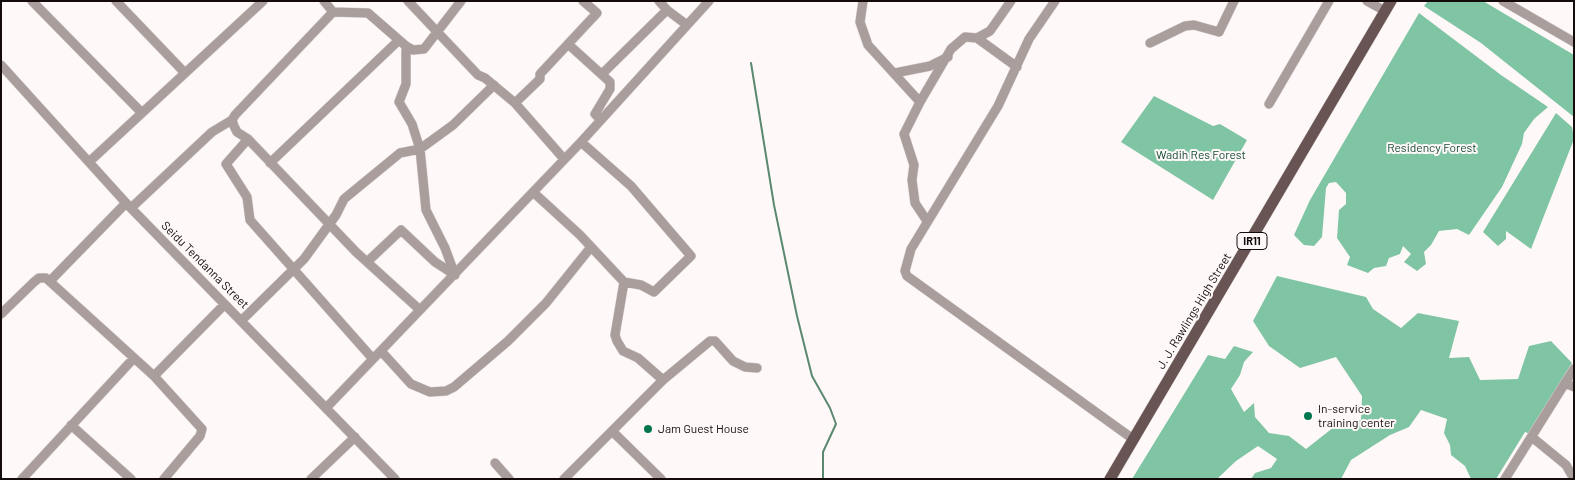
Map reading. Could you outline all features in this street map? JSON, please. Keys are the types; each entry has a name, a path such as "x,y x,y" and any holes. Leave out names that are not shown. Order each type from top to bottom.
{"main road":[{"name":"J. J. Rawlings High Street","path":"1110,479 1388,6"}],"street":[{"path":"32,1 141,112"},
{"path":"116,1 184,72"},
{"path":"89,162 184,72 263,1"},
{"path":"324,1 333,12"},
{"path":"408,1 478,75 515,103 564,159"},
{"path":"51,280 128,206 212,132 232,120 333,12 368,13 402,43 413,50 424,49 439,33 461,1"},
{"path":"515,103 540,79 540,74 597,13 583,1"},
{"path":"659,1 667,10 687,25"},
{"path":"327,407 581,142 709,1"},
{"path":"862,1 860,22 868,45 920,102"},
{"path":"977,38 990,31 1011,1"},
{"path":"1055,1 1029,39 1017,67 976,145 911,249 905,271 907,276 1133,439"},
{"path":"1150,43 1185,26 1194,25 1219,32 1234,1"},
{"path":"1269,104 1329,1"},
{"path":"1368,1 1388,6"},
{"path":"1503,1 1574,42"},
{"path":"602,74 667,10"},
{"path":"927,221 915,203 912,180 914,165 904,134 920,102 951,49 965,37 977,38 1017,67"},
{"path":"402,43 406,84 399,102 412,124 420,149 426,210 445,248 455,275"},
{"path":"270,163 402,43"},
{"path":"568,44 610,82 610,89 595,114 600,119"},
{"path":"895,73 930,66 948,57"},
{"name":"Seidu Tendanna Street","path":"1,65 128,206 224,305 242,320 395,479"},
{"path":"242,320 295,268 329,223 344,199 400,154 420,149 453,126 494,86"},
{"path":"232,120 237,132 248,139 367,262 420,310"},
{"path":"248,139 226,164 247,197 250,220 295,268 373,359"},
{"path":"533,192 591,247 624,282 642,285 654,292 691,256 631,186 581,142"},
{"path":"367,262 401,230 435,262 455,275"},
{"path":"381,351 411,384 430,392 446,391 454,387 508,341 546,303 591,247"},
{"path":"1,314 39,278 51,280 154,376 202,429 200,436 164,479"},
{"path":"624,282 615,335 617,341 623,351 638,358 663,380"},
{"path":"154,376 224,305"},
{"path":"564,479 663,380 710,341 715,341 733,361 745,367 757,368"},
{"path":"22,479 134,358"},
{"path":"1505,479 1570,385 1574,369"},
{"path":"71,425 131,479"},
{"path":"612,431 661,479"},
{"path":"312,479 355,437"},
{"path":"1532,438 1566,465 1574,478"},
{"path":"495,463 509,479"}],"green space":[{"path":"1428,1 1483,1 1574,55 1574,117 1481,43 1424,6"},
{"name":"Residency Forest","path":"1419,13 1501,75 1548,107 1534,119 1524,133 1522,144 1502,187 1469,235 1457,229 1439,231 1431,245 1424,252 1426,264 1417,271 1404,262 1411,254 1403,246 1400,254 1389,258 1386,266 1374,268 1368,273 1347,265 1350,257 1337,238 1339,210 1346,204 1346,193 1336,182 1329,183 1326,188 1322,237 1314,246 1304,245 1294,235 1310,200"},
{"name":"Wadih Res Forest","path":"1154,96 1213,126 1220,124 1247,140 1213,200 1121,142"},
{"path":"1556,113 1572,127 1574,139 1531,249 1506,231 1506,239 1498,246 1483,232"},
{"path":"1277,276 1366,297 1373,309 1401,328 1418,313 1459,321 1449,358 1469,357 1480,380 1518,379 1529,346 1551,341 1572,363 1530,434 1525,432 1496,479 1471,479 1465,466 1451,455 1450,445 1444,433 1447,419 1421,410 1409,427 1390,435 1351,460 1341,479 1251,479 1255,473 1271,468 1277,459 1258,446 1236,461 1217,479 1132,479 1208,355 1225,359 1234,346 1253,352 1244,362 1240,375 1231,389 1244,412 1254,403 1255,417 1269,433 1289,436 1306,449 1339,423 1361,420 1362,396 1336,357 1300,368 1269,346 1253,321"}],"waterway":[{"path":"751,63 774,205 797,316 812,376 830,408 836,424 823,452 823,479"}],"place":[{"name":"In-service training center","path":"1308,416"},
{"name":"Jam Guest House","path":"648,429"}]}
